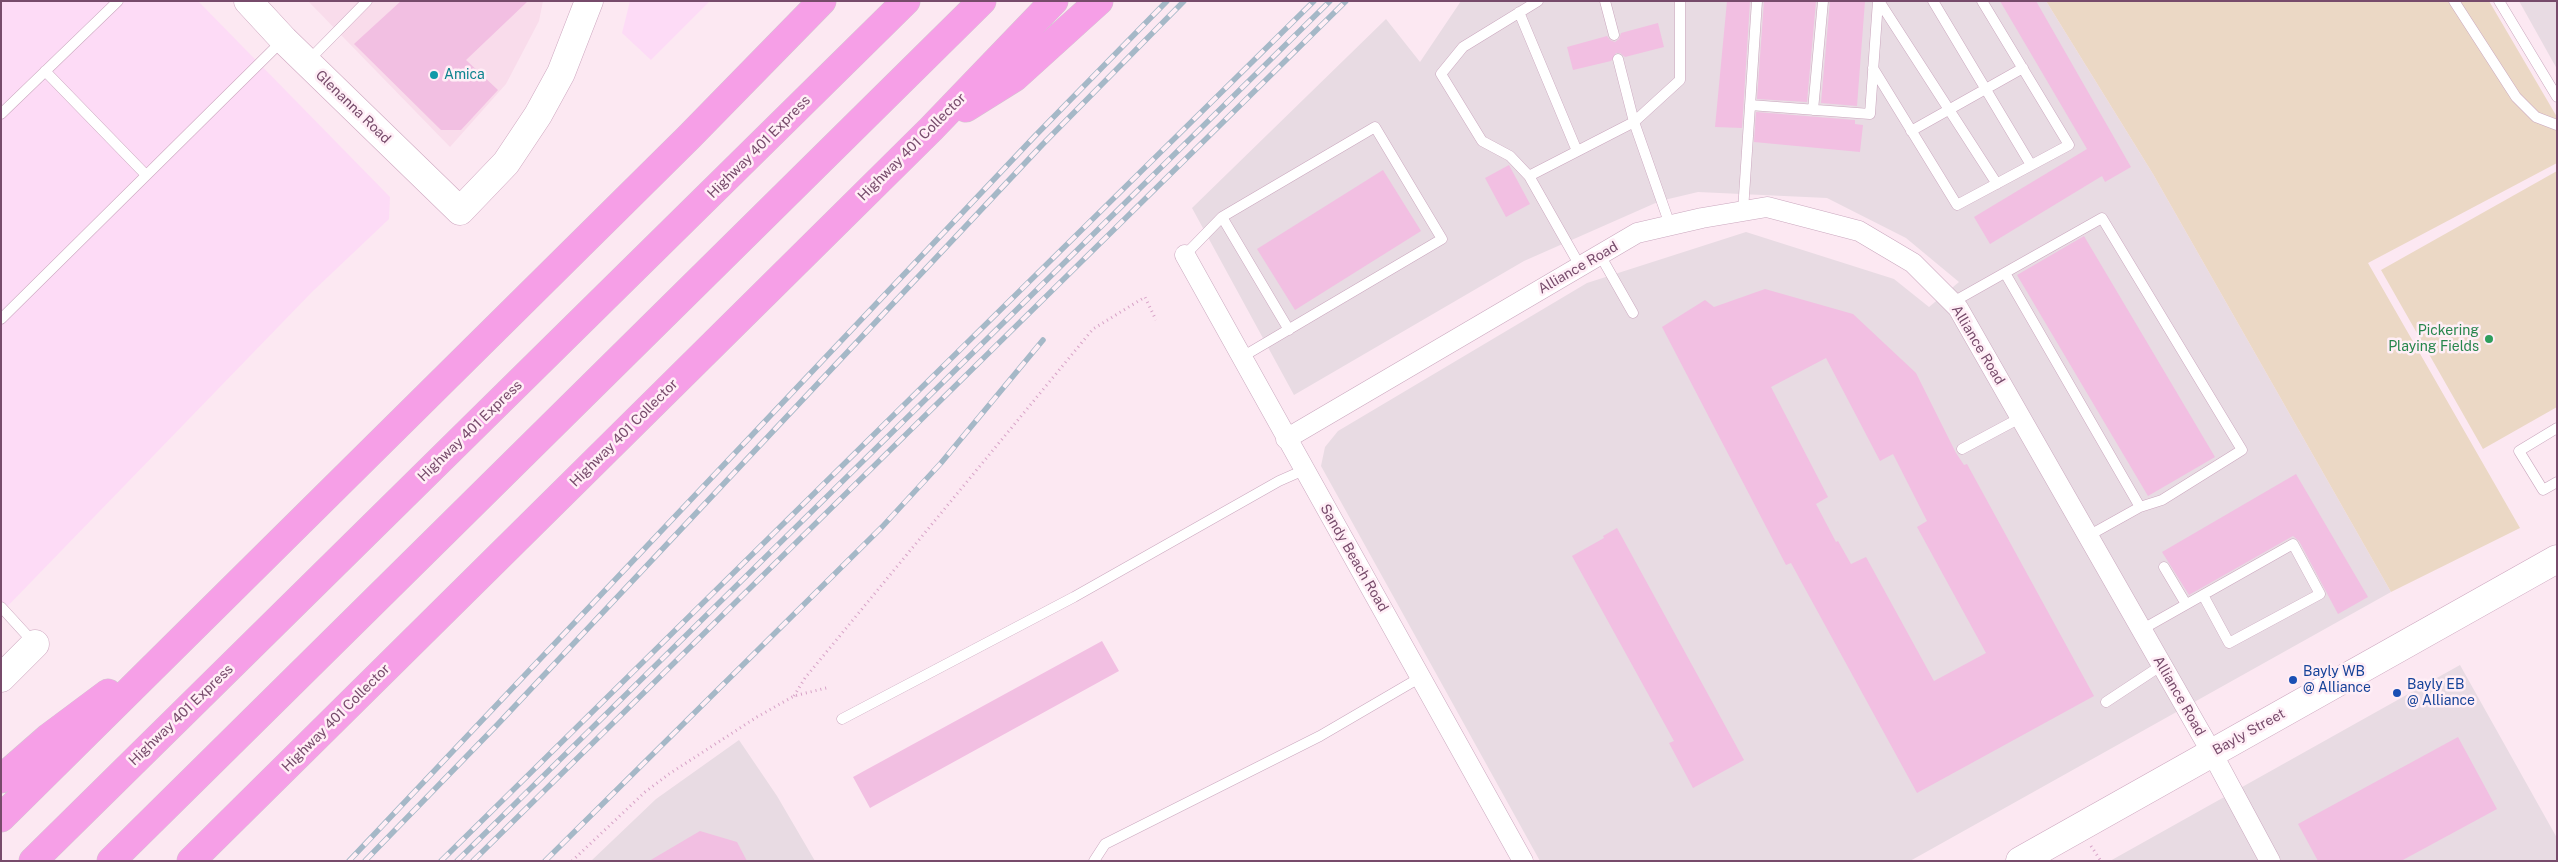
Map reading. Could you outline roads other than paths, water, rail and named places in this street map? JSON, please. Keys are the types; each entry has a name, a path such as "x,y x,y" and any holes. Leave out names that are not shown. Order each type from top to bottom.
{"highway":[{"path":"1,818 822,1"},
{"name":"Highway 401 Express","path":"33,861 906,1"},
{"path":"111,861 982,1"},
{"name":"Highway 401 Collector","path":"192,861 930,130 1054,1"},
{"path":"930,130 1014,78 1100,1"},
{"path":"1,779 49,737 184,638"}],"main road":[{"name":"Glenanna Road","path":"248,1 284,40 460,211 506,163 538,115 561,72 589,1"},
{"name":"Bayly Street","path":"2020,861 2557,559"},
{"path":"1,678 35,644"}],"street":[{"name":"Alliance Road","path":"1286,439 1637,233 1767,207 1859,231 1913,263 1958,308 2212,753 2270,861"},
{"name":"Sandy Beach Road","path":"1185,255 1523,861"}],"lane":[{"path":"1,114 118,1"},
{"path":"307,62 367,1"},
{"path":"1538,1 1463,47 1441,74 1482,142 1510,156 1529,176 1580,266"},
{"path":"1606,1 1614,34"},
{"path":"1529,176 1634,122 1680,80 1680,1"},
{"path":"1743,211 1757,1"},
{"path":"1813,110 1823,1"},
{"path":"1750,105 1870,114 1879,1"},
{"path":"1879,1 1997,184"},
{"path":"1933,1 2031,165"},
{"path":"1873,68 1957,205 2069,145 1982,1"},
{"path":"2454,1 2516,97 2536,118 2557,125"},
{"path":"2499,1 2557,97"},
{"path":"1520,12 1577,151"},
{"path":"1,319 284,40"},
{"path":"1618,59 1634,122 1670,225"},
{"path":"1911,131 2023,68"},
{"path":"45,71 146,175"},
{"path":"1185,255 1222,217 1375,127 1442,239 1242,357"},
{"path":"1222,217 1288,330"},
{"path":"1952,302 2102,218 2242,450 2162,500 2140,507 2088,536"},
{"path":"1600,255 1633,313"},
{"path":"2005,273 2140,507"},
{"path":"1962,449 2020,418"},
{"path":"2557,428 2518,451 2543,490 2557,482"},
{"path":"842,719 1074,597 1279,481 1304,470"},
{"path":"2141,630 2294,544 2320,594 2229,643 2204,595"},
{"path":"2164,567 2186,604"},
{"path":"1,607 35,644"},
{"path":"2106,702 2162,665"},
{"path":"1094,861 1105,844 1320,736 1421,677"}],"railway":[{"path":"349,861 1034,137 1167,1"},
{"path":"365,861 498,724 1042,145 1184,1"},
{"path":"441,861 1314,1"},
{"path":"457,861 1330,1"},
{"path":"473,861 1346,1"},
{"path":"545,861 882,527 941,463 1043,340"}],"place":[{"name":"Amica","path":"434,75"},
{"name":"Pickering Playing Fields","path":"2489,339"},
{"name":"Bayly WB @ Alliance","path":"2293,680"},
{"name":"Bayly EB @ Alliance","path":"2397,693"}]}
